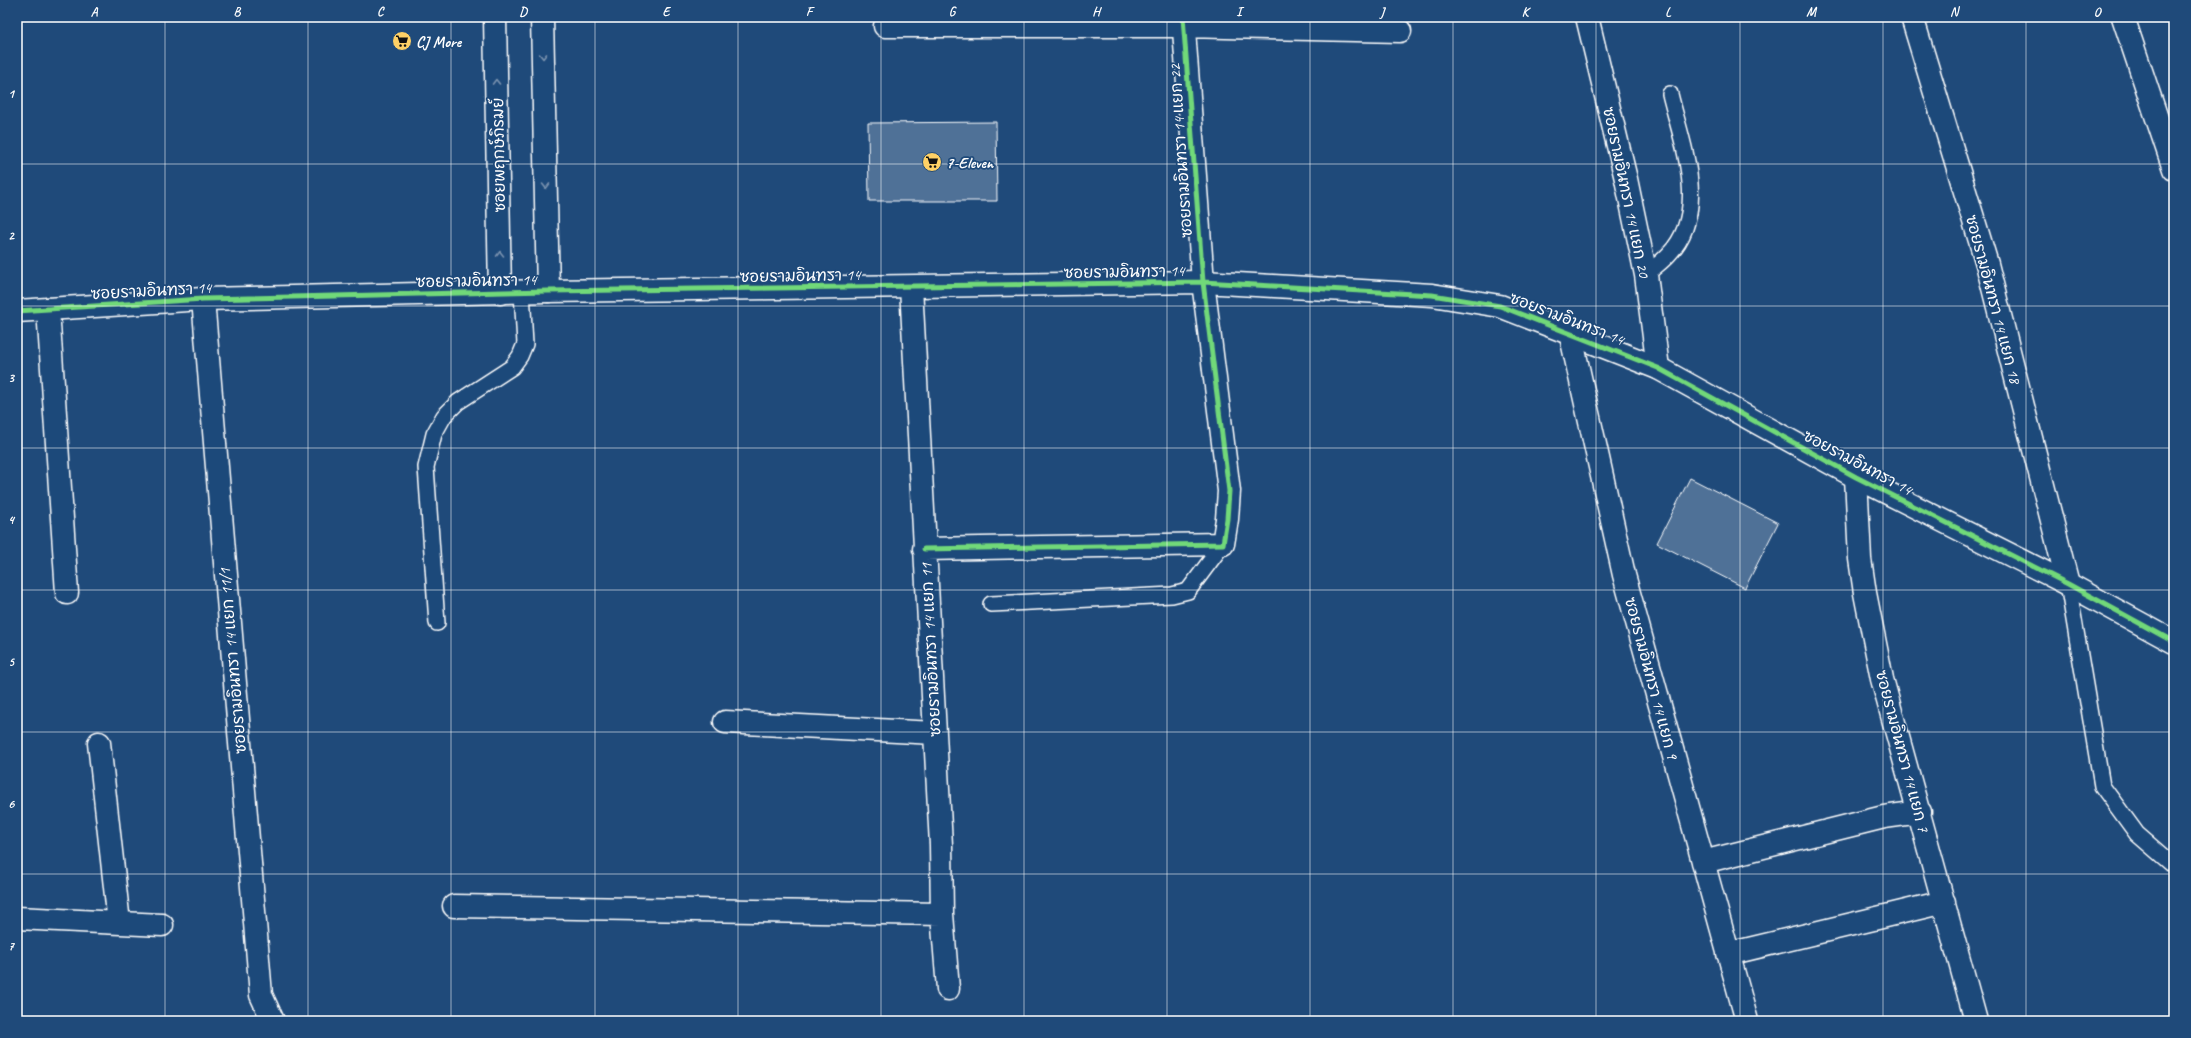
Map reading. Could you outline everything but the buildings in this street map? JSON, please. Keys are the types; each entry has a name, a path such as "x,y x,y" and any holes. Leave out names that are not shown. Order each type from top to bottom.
{"street":[{"name":"ซอยพฤกษ์ภิรมย์","path":"495,17 500,293"},
{"path":"542,17 548,291"},
{"name":"ซอยรามอินทรา 14 แยก 20","path":"1587,17 1626,179 1646,275 1658,368"},
{"name":"ซอยรามอินทรา 14 แยก 18","path":"1912,17 1987,264 2068,584"},
{"path":"2123,17 2174,170"},
{"path":"885,26 1184,21 1400,31"},
{"name":"ซอยรามอินทรา 14 แยก 22","path":"1184,21 1204,282 1229,491 1223,544"},
{"name":"ซอยรามอินทรา 14","path":"17,310 203,299 548,291 1204,282 1432,295 1500,306 1570,332 1658,368 1856,477 2068,584 2174,642"},
{"name":"ซอยรามอินทรา 14 แยก 11","path":"911,287 941,845 942,914 948,989"},
{"name":"ซอยรามอินทรา 14 แยก 11/1","path":"203,299 261,995 273,1021"},
{"path":"48,309 67,593"},
{"name":"ซอยรามอินทรา 14 แยก 9","path":"1570,332 1624,575 1747,1021"},
{"name":"ซอยรามอินทรา 14 แยก 7","path":"1856,477 1860,559 1865,594 1882,679 1920,812 1976,1021"},
{"path":"924,549 1223,544"},
{"path":"725,722 935,733"},
{"path":"99,743 120,923"},
{"path":"1703,862 1884,817 1920,812"},
{"path":"1728,954 1944,902"},
{"path":"454,906 942,914"},
{"path":"17,918 162,925"}],"lane":[{"path":"1646,275 1670,254 1684,232 1690,211 1691,183 1670,94"},
{"path":"437,623 426,467 434,434 444,416 458,402 512,367 520,356 525,344 522,292"},
{"path":"991,604 1172,595 1188,591 1223,544"},
{"path":"2068,584 2102,786 2137,834 2174,866"}],"cycle path":[{"path":"924,549 1223,544 1229,491 1203,282 1183,17"},
{"path":"17,311 203,299 548,291 1203,282 1432,295 1500,306 1658,368 1856,477 2068,584 2174,642"}],"place":[{"name":"CJ More","path":"402,41"},
{"name":"7-Eleven","path":"932,162"}]}
